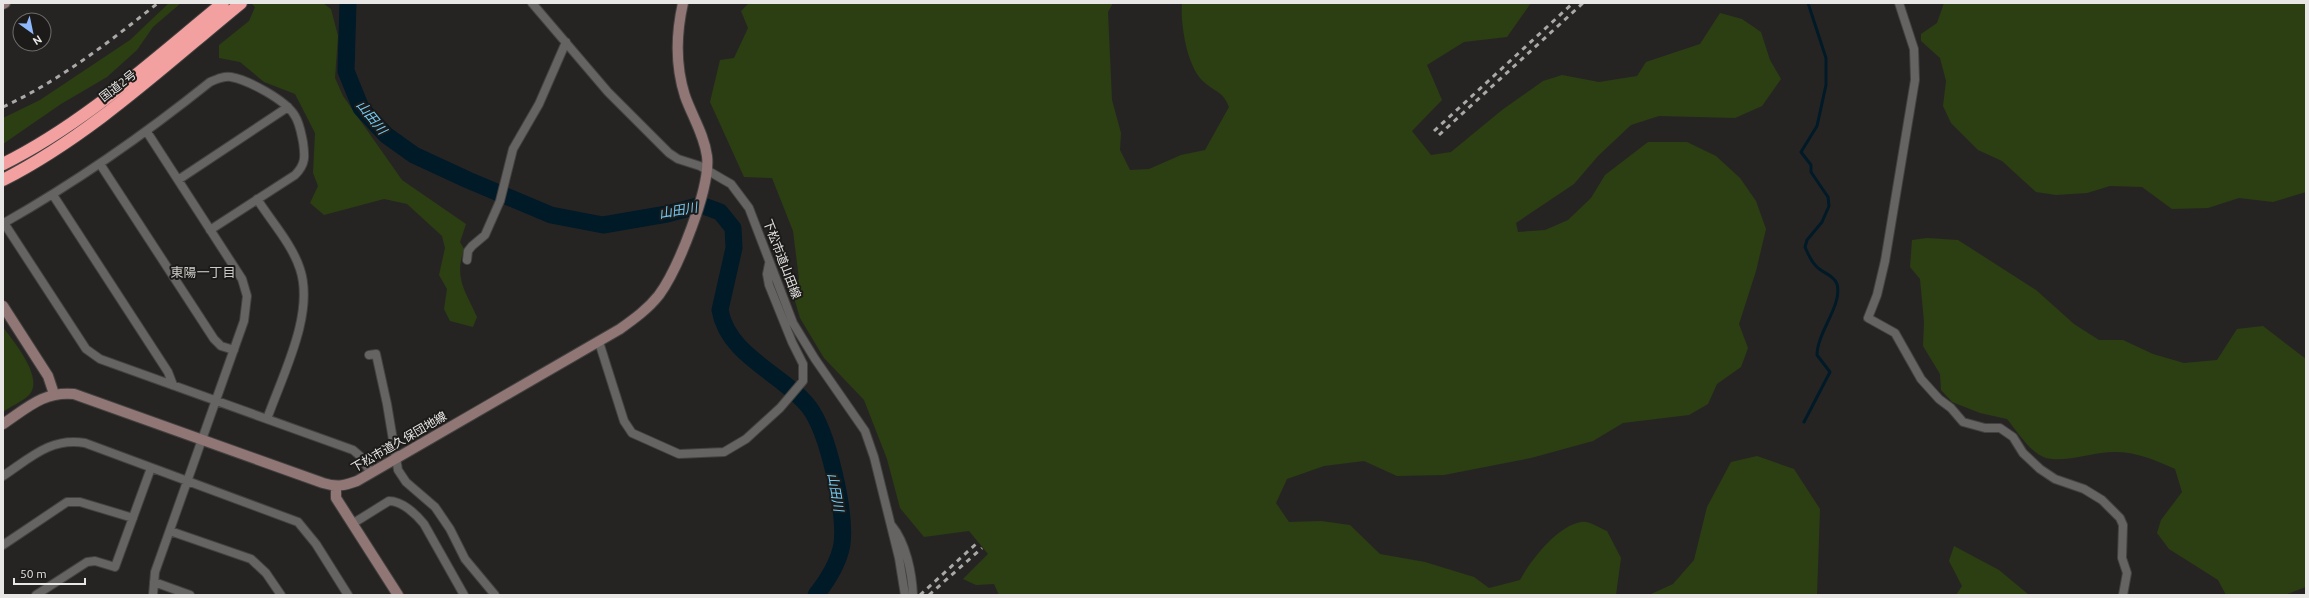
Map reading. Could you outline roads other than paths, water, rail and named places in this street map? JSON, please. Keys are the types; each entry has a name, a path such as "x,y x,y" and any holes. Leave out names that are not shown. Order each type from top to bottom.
{"highway":[{"name":"国道2号","path":"3,164 65,128 223,3"},
{"name":"国道2号","path":"3,180 73,137 128,97 239,4"}],"street":[{"name":"下松市道山田線","path":"532,3 608,92 669,154 678,159 692,162 708,170 731,184 742,198 753,217 769,264 793,323 805,345 865,431 874,457 889,523 899,558 905,595"},
{"path":"683,3 678,26 679,71 685,96 704,140 708,170"},
{"path":"1899,3 1914,48 1914,80 1885,261 1877,295 1868,318 1895,333 1921,379 1939,400 1951,408 1963,422 1985,428 2000,428 2013,437 2023,453 2040,470 2055,479 2084,489 2102,500 2120,518 2123,525 2122,558 2127,573 2123,595"},
{"path":"467,260 468,251 485,236 504,189 513,148 539,104 566,42"},
{"path":"210,230 295,175 303,168 306,157 300,127 288,107 270,93 232,77 221,77 210,82 147,132 53,195 4,223 86,349 100,360 353,450 360,456 371,473"},
{"path":"178,180 288,107"},
{"path":"147,132 242,279 247,296 244,321 155,572 153,595"},
{"path":"100,164 214,339 222,346 234,350"},
{"name":"下松市道久保団地線","path":"336,487 357,481 599,342 641,313 659,295 674,272 686,242 708,170"},
{"path":"53,195 168,372 173,385"},
{"path":"257,199 293,254 300,269 305,288 305,308 300,326 267,419"},
{"path":"599,342 624,422 632,433 679,454 724,452 753,434 803,382 803,364 792,342 770,285 768,274 769,264"},
{"path":"3,306 48,376 54,394"},
{"path":"369,355 376,354 387,404 390,432 395,446 394,459 398,470 406,482 435,507 450,529 465,559 495,595"},
{"path":"3,424 40,399 54,394 74,394 202,441 336,487 336,498 398,595"},
{"path":"3,476 49,446 60,442 73,441 85,443 298,522 312,539 348,595"},
{"path":"36,595 88,562 95,561 114,567 151,468"},
{"path":"352,524 389,501 396,501 417,516 424,524 464,595"},
{"path":"3,545 67,502 80,502 133,518"},
{"path":"889,523 896,531 907,560 911,576 913,595"},
{"path":"170,531 252,559 266,573 281,595"},
{"path":"154,582 190,595"}],"waterway":[{"name":"山田川","path":"348,3 346,71 361,108 386,135 414,155 468,180 551,215 603,225 667,214 701,205 720,212 733,228 734,248 720,310 725,326 733,340 745,352 798,395 809,407 823,434 834,473 843,530 842,544 832,571 816,595"},
{"path":"1804,422 1830,372 1817,355 1818,346 1833,310 1838,292 1837,284 1833,278 1814,264 1805,247 1807,240 1822,222 1829,206 1828,197 1811,172 1811,165 1801,152 1817,126 1826,85 1826,58 1808,3"}],"railway":[{"path":"3,107 65,73 103,46 158,3"},
{"path":"1434,131 1573,3"},
{"path":"1439,135 1583,3"},
{"path":"920,595 976,544"},
{"path":"929,595 982,548"}],"district":[{"name":"東陽一丁目","path":"203,272"}]}
